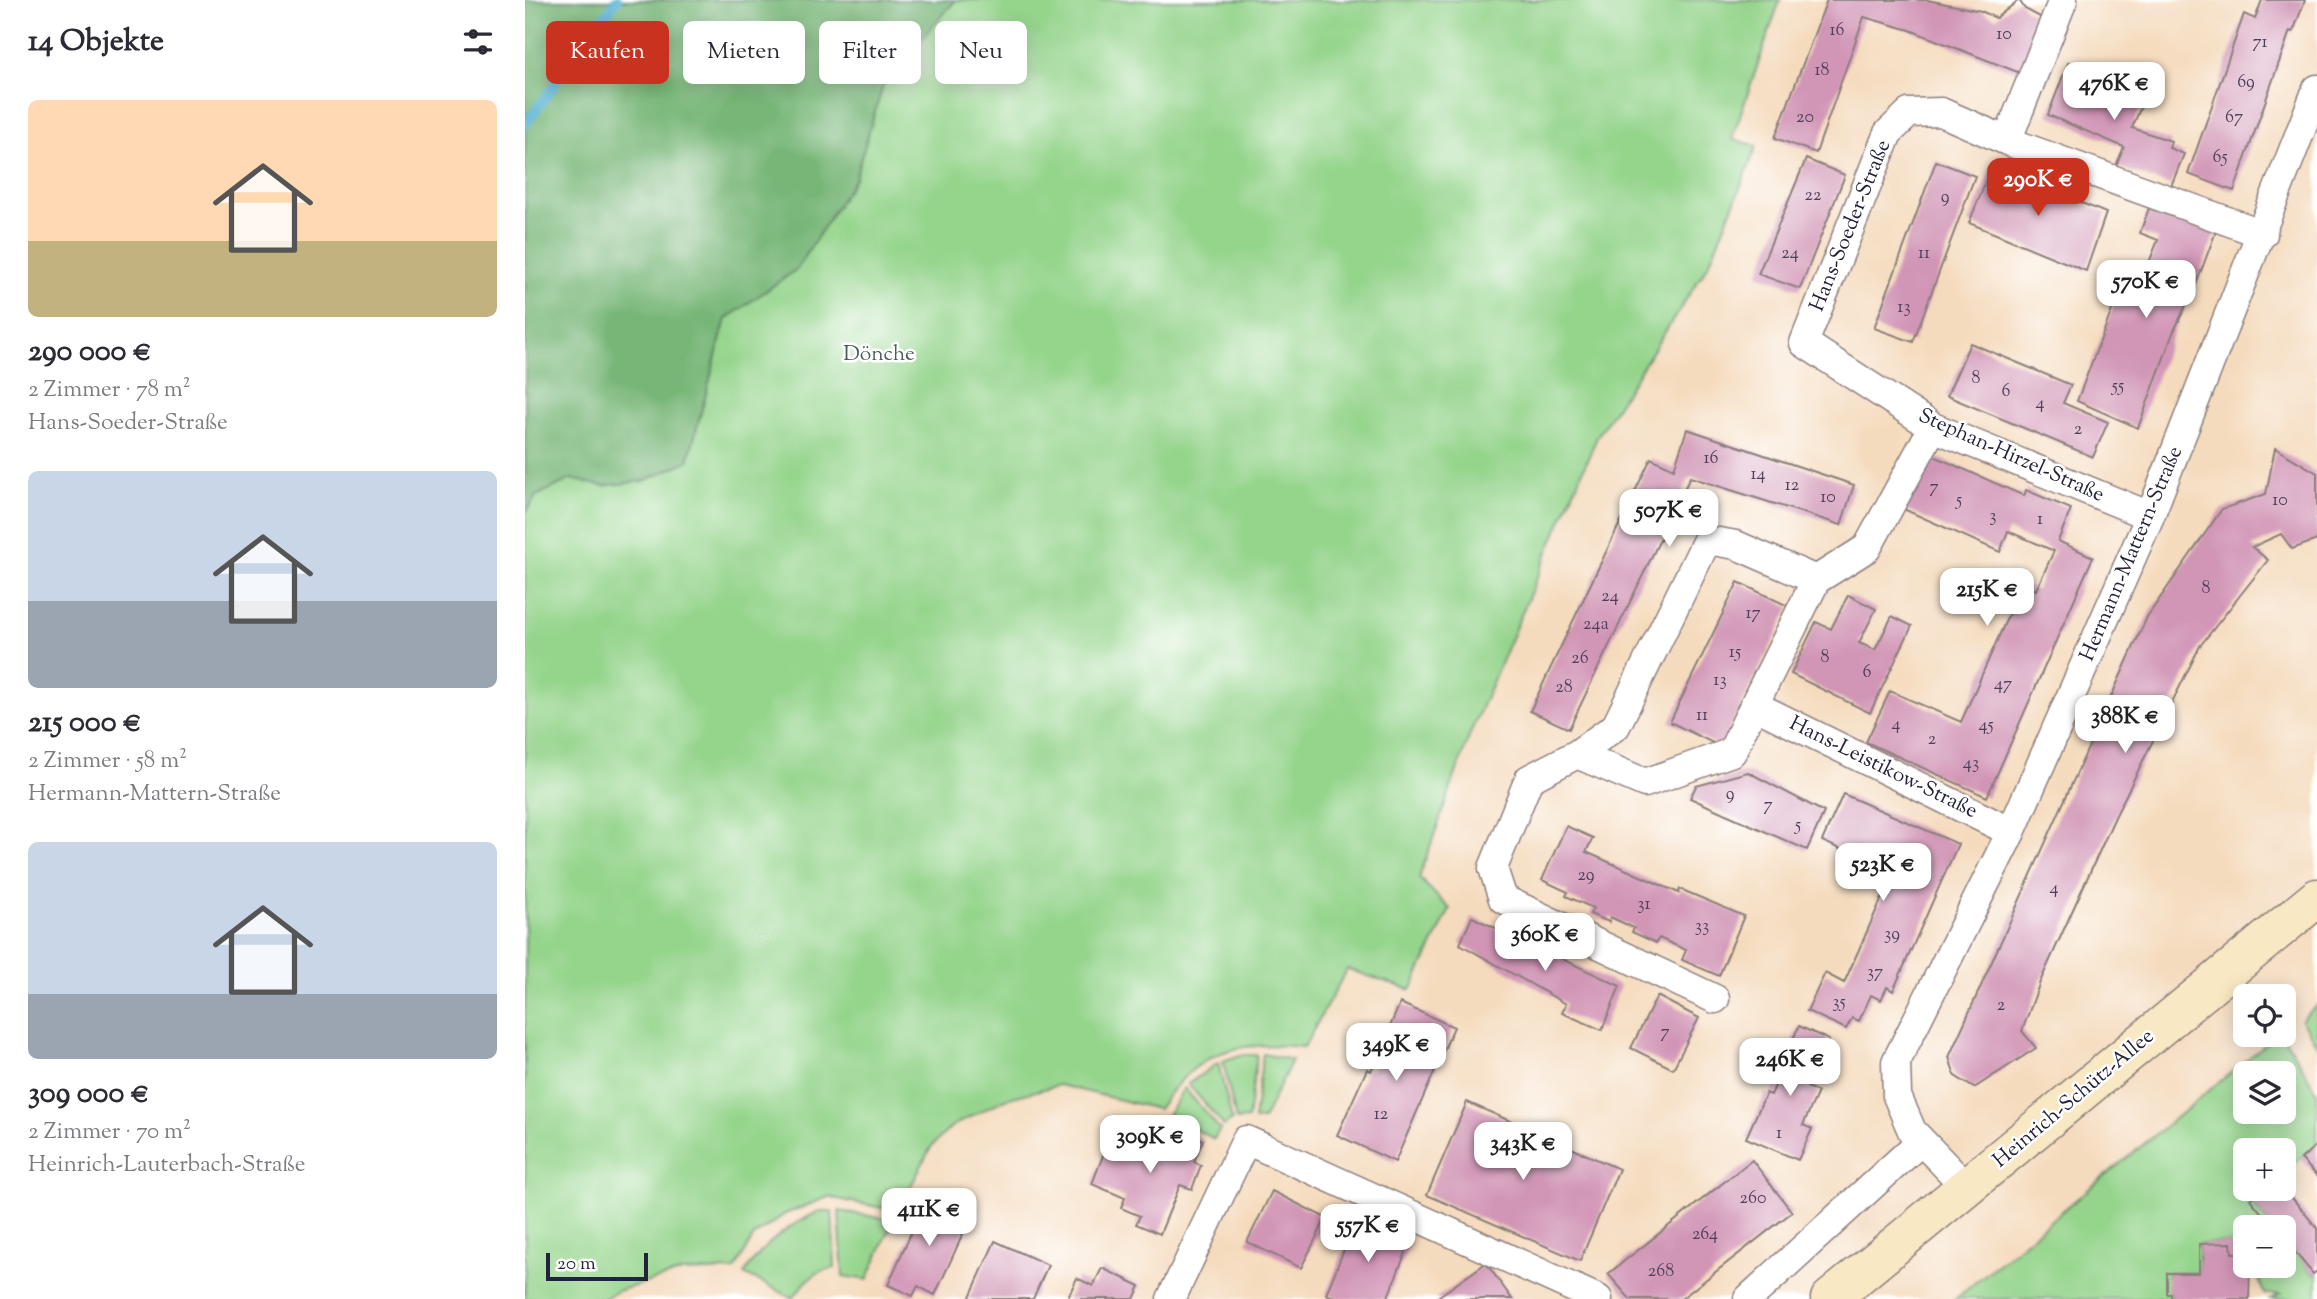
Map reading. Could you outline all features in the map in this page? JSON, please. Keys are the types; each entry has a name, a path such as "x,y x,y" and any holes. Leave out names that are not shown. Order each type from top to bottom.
{"main road":[{"name":"Heinrich-Schütz-Allee","path":"1831,1299 2317,898"}],"street":[{"path":"2007,141 2063,0"},
{"name":"Hermann-Mattern-Straße","path":"1967,1188 1912,1130 1897,1096 1896,1062 2011,832 2150,516 2263,234 2317,89"},
{"name":"Hans-Soeder-Straße","path":"1804,343 1888,133 1909,113 1941,112 2007,141 2263,234"},
{"name":"Stephan-Hirzel-Straße","path":"1804,343 1933,427 2150,516"},
{"path":"1577,754 1645,783 1732,752 1816,580 1867,548 1933,427"},
{"path":"1715,999 1503,899 1493,868 1529,779 1577,754 1616,726 1707,540 1736,545 1816,580"},
{"name":"Hans-Leistikow-Straße","path":"1754,705 2011,832"},
{"path":"1171,1299 1246,1140 1598,1299"},
{"path":"1748,1299 1921,1142"}],"green space":[{"name":"Dönche","path":"525,0 1780,0 1732,139 1757,146 1709,264 1597,437 1470,734 1419,878 1450,909 1411,990 1347,969 1304,1047 1258,1046 1220,1053 1188,1073 1158,1109 1059,1085 1005,1099 952,1126 931,1147 898,1211 828,1197 785,1214 754,1236 735,1270 682,1272 617,1291 603,1299 525,1299"},
{"path":"525,0 956,0 921,39 921,21 819,21 819,84 883,84 855,178 797,269 726,319 688,461 644,481 602,486 571,479 536,496 525,514"},
{"path":"2317,1005 2317,1045 2301,1020"},
{"path":"2262,1047 2290,1047 2317,1092 2317,1144 2296,1162 2296,1138 2233,1138 2233,1201 2251,1201 2263,1215 2233,1215 2233,1253 2231,1243 2199,1244 2199,1273 2167,1273 2171,1299 1955,1299 2233,1071 2233,1124 2296,1124 2296,1061 2245,1061"},
{"path":"1263,1054 1292,1060 1263,1120 1254,1120"},
{"path":"1240,1055 1257,1055 1248,1119 1236,1120 1223,1061"},
{"path":"1218,1063 1232,1120 1224,1126 1188,1084"},
{"path":"1184,1088 1220,1129 1214,1139 1168,1115"},
{"path":"821,1211 832,1211 835,1268 816,1274 793,1298 744,1274 777,1236"},
{"path":"839,1211 894,1220 867,1280 843,1276"},
{"path":"2296,1253 2313,1274 2317,1271 2317,1299 2271,1299 2280,1294 2264,1294 2258,1278 2296,1278"}],"building":[{"path":"1827,0 1927,0 1981,11 1996,18 2019,0 2025,9 2042,18 2020,73 1910,30 1864,17 1816,153 1775,138"},
{"path":"2262,0 2305,0 2293,32 2290,31 2234,191 2188,174 2244,14 2255,19"},
{"path":"2068,63 2146,95 2132,128 2171,141 2169,148 2184,154 2171,186 2116,166 2124,147 2048,115"},
{"path":"1806,159 1845,175 1800,289 1758,274"},
{"path":"1936,161 1975,176 1913,342 1874,328"},
{"path":"1992,166 2106,213 2086,271 1969,223"},
{"path":"2149,208 2216,231 2197,282 2173,333 2138,428 2077,401 2122,284 2138,290 2158,240 2140,233"},
{"path":"1970,343 2071,385 2063,403 2108,422 2093,457 1947,396"},
{"path":"1687,429 1854,485 1841,525 1690,477 1569,729 1530,711 1651,458 1674,469"},
{"path":"2275,448 2317,473 2317,540 2292,549 2281,534 2252,547 2268,560 2200,646 2115,817 2040,982 2022,1031 2036,1048 1974,1088 1955,1076 1949,1057 2147,617 2222,509 2266,494"},
{"path":"1925,452 2024,496 2026,490 2071,509 2058,541 2093,557 1987,797 1866,742 1890,691 1961,722 2022,584 2036,590 2054,551 2008,531 2000,552 1901,508"},
{"path":"1738,582 1790,607 1721,747 1670,722"},
{"path":"1848,595 1876,609 1859,643 1875,650 1892,616 1912,626 1870,713 1791,674 1816,622 1831,629"},
{"path":"1748,772 1824,812 1807,850 1690,798 1696,786"},
{"path":"1843,794 1958,844 1893,991 1887,987 1881,1000 1871,995 1859,1021 1852,1018 1846,1029 1807,1011 1825,973 1844,983 1893,873 1822,841"},
{"path":"1566,826 1593,838 1586,852 1679,893 1680,889 1744,916 1719,976 1682,960 1686,950 1659,938 1656,943 1632,932 1634,928 1610,917 1609,922 1590,914 1593,908 1566,896 1568,892 1542,880"},
{"path":"1472,917 1620,986 1602,1030 1562,1013 1566,1004 1460,944"},
{"path":"1657,996 1699,1018 1673,1069 1631,1048"},
{"path":"1400,1003 1454,1027 1395,1162 1337,1135 1367,1069 1371,1071"},
{"path":"1799,1026 1829,1040 1807,1087 1818,1092 1803,1125 1812,1129 1798,1160 1746,1138 1766,1093 1771,1095 1780,1075 1777,1073"},
{"path":"1467,1102 1619,1169 1580,1261 1427,1195"},
{"path":"1129,1129 1173,1147 1179,1130 1203,1140 1194,1162 1201,1165 1192,1189 1180,1185 1160,1234 1136,1224 1140,1216 1121,1208 1125,1198 1092,1184 1104,1153 1116,1158"},
{"path":"2317,1144 2317,1176 2301,1159"},
{"path":"1752,1160 1792,1212 1681,1299 1630,1299 1608,1274"},
{"path":"1272,1191 1326,1218 1301,1268 1247,1242"},
{"path":"929,1192 956,1204 951,1215 968,1223 935,1295 918,1286 913,1296 888,1285"},
{"path":"2252,1201 2295,1201 2317,1228 2317,1271 2313,1274 2296,1253 2296,1215 2263,1215"},
{"path":"1356,1220 1410,1242 1387,1299 1338,1299 1326,1294"},
{"path":"995,1241 1048,1265 1033,1299 969,1299"},
{"path":"2231,1243 2233,1278 2250,1278 2249,1299 2171,1299 2171,1294 2167,1294 2167,1273 2199,1273 2199,1244"},
{"path":"1486,1263 1512,1299 1435,1299"},
{"path":"1102,1268 1140,1286 1134,1299 1067,1299 1077,1278 1093,1286"}],"waterway":[{"path":"525,125 617,0"}]}
